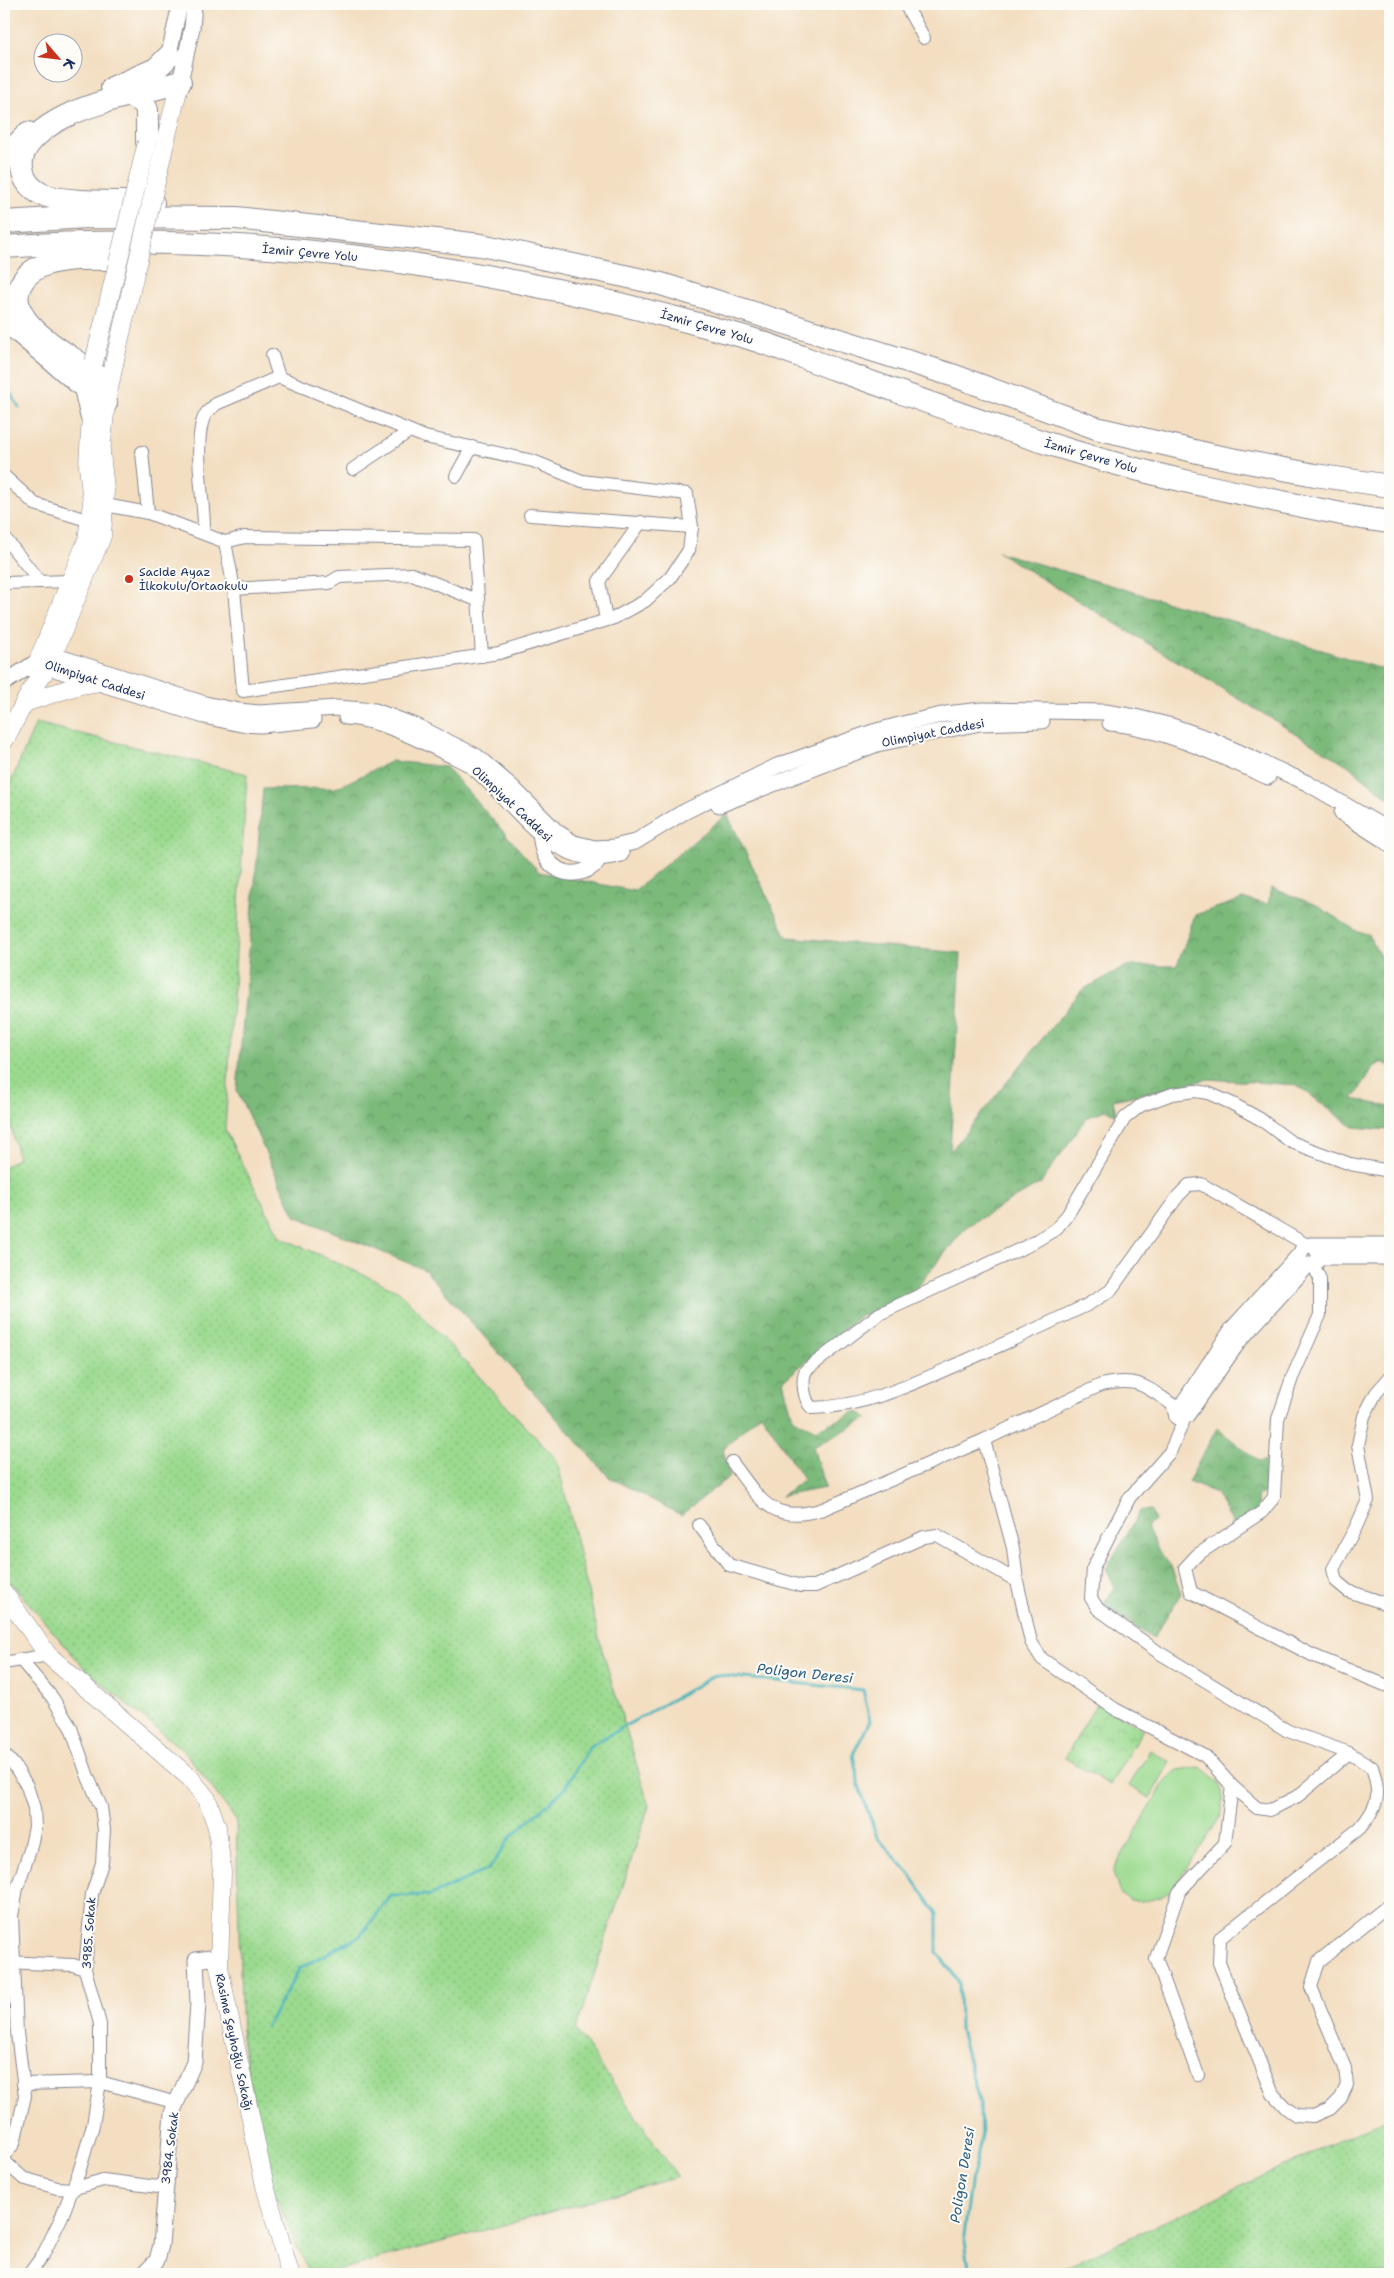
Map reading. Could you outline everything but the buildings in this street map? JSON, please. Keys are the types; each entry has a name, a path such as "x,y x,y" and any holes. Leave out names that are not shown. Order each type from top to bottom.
{"highway":[{"path":"169,56 156,69 125,90 61,119 31,142 23,153 22,165 23,176 30,186 43,195 64,199 271,208 351,231"},
{"path":"4,158 39,123 58,109 93,92 125,90 166,83"},
{"path":"125,90 143,102 156,142"},
{"name":"İzmir Çevre Yolu","path":"4,222 86,217 236,218 481,245 661,284 955,376 1096,428 1220,457 1315,475 1390,486"},
{"name":"İzmir Çevre Yolu","path":"4,247 181,242 386,259 503,278 626,304 743,336 956,412 1079,453 1184,482 1390,522"},
{"path":"95,373 60,349 25,320 21,314 18,301 20,285 28,274 38,267 50,262 100,259 347,256"},
{"path":"4,320 95,373"},
{"path":"95,373 85,388 99,409"}],"main road":[{"path":"4,741 46,661 102,536 105,490 95,373 156,142 166,83"},
{"path":"46,661 71,581 87,540 92,503 88,465 99,409"},
{"path":"24,703 80,685 99,682"},
{"name":"Rasime Şeyhoğlu Sokağı","path":"4,1593 48,1655 190,1778 207,1799 218,1828 222,1872 218,1967 263,2177 290,2274"}],"street":[{"path":"166,83 169,56 180,4"},
{"path":"166,83 192,28 194,4"},
{"path":"905,4 924,38"},
{"path":"272,355 279,377"},
{"path":"202,533 204,524 199,442 205,416 208,410 216,404 279,377 425,437 534,461 582,481 687,494 692,527 689,550 670,578 645,601 606,620 499,653 243,691 234,589 225,542"},
{"path":"353,469 410,431"},
{"path":"456,476 472,447"},
{"path":"142,452 148,513"},
{"path":"4,476 35,504 90,521"},
{"path":"104,505 148,513 225,542 245,537 474,540 482,656"},
{"path":"530,515 692,527"},
{"path":"606,620 599,581 641,522"},
{"path":"4,537 40,582"},
{"path":"234,589 329,583 339,577 412,574 477,600"},
{"path":"4,583 71,581"},
{"path":"4,683 46,661"},
{"name":"Olimpiyat Caddesi","path":"46,661 99,682 204,716 241,724 261,725 349,717 388,726 472,765 540,832 568,852 595,858 611,857 634,850 713,807 877,744 980,723 1072,720 1117,723 1154,732 1225,758 1294,788 1347,816 1390,844"},
{"name":"Olimpiyat Caddesi","path":"46,661 205,704 251,713 337,708 375,711 418,727 476,756 513,788 557,832 574,843 595,848 614,848 634,842 682,813 777,766 873,732 946,714 982,710 1105,712 1135,716 1172,726 1212,740 1307,783 1390,831"},
{"path":"574,843 588,849 595,858"},
{"path":"1390,1172 1350,1164 1291,1142 1260,1119 1208,1093 1195,1090 1164,1097 1140,1106 1125,1118 1068,1214 1056,1230 1027,1246 878,1314 806,1370 803,1378 805,1393 812,1408 830,1408 866,1400 911,1385 1087,1305 1110,1291 1178,1196 1189,1185 1201,1184 1310,1255 1390,1257"},
{"path":"1390,1245 1310,1255 1233,1328 1182,1408 1170,1452 1130,1497 1108,1538 1093,1568 1091,1598 1098,1610 1158,1652 1288,1731 1349,1753 1372,1768 1378,1787 1375,1806 1370,1816 1360,1828 1220,1938 1218,1949 1219,1963 1273,2094 1286,2108 1296,2115 1313,2116 1330,2109 1341,2098 1347,2085 1345,2068 1311,1987 1319,1961 1390,1904"},
{"path":"1310,1255 1320,1279 1320,1315 1292,1378 1278,1419 1274,1497 1262,1512 1197,1555 1184,1568 1186,1580 1191,1592 1312,1655 1390,1687"},
{"path":"1390,1377 1376,1393 1364,1416 1358,1445 1368,1500 1356,1527 1333,1569 1336,1581 1348,1591 1390,1605"},
{"path":"732,1462 755,1494 770,1507 785,1514 803,1516 984,1440 1101,1386 1118,1381 1144,1384 1182,1408"},
{"path":"984,1440 1013,1548 1017,1581 1031,1642 1042,1659 1115,1709 1205,1756 1232,1786 1257,1808 1270,1810 1298,1796 1349,1753"},
{"path":"699,1524 729,1565 802,1586 815,1586 924,1537 937,1535 1017,1581"},
{"path":"4,1663 48,1655"},
{"name":"3985. Sokak","path":"20,1659 52,1697 71,1728 101,1807 104,1830 102,1863 92,1894 85,1969 100,2024 100,2082 92,2125 72,2189 43,2255 28,2274"},
{"path":"4,1754 14,1765 27,1786 34,1808 35,1826 30,1850 17,1888 12,1916 9,1962 25,2096 14,2143 4,2157"},
{"path":"1198,2075 1156,1958 1179,1892 1226,1843 1232,1786"},
{"name":"3984. Sokak","path":"148,2274 157,2260 161,2245 172,2113 194,2062 198,2003 196,1960 219,1957"},
{"path":"9,1962 73,1965 85,1969"},
{"path":"23,2084 100,2082 177,2103"},
{"path":"4,2161 23,2178 57,2188 72,2189 103,2180 158,2187 166,2181"}],"green space":[{"path":"998,552 1235,622 1390,672 1390,799 1349,766"},
{"path":"36,723 247,774 225,1130 280,1237 399,1291 557,1460 601,1646 649,1806 576,2030 678,2177 325,2274 309,2274 269,2181 242,2042 236,1820 187,1754 86,1670 4,1575 4,1167 18,1158 4,1095 4,798"},
{"path":"392,761 446,767 539,872 634,891 727,814 787,937 961,953 950,1152 1082,990 1127,966 1177,966 1195,915 1243,899 1268,904 1272,888 1316,905 1358,932 1368,934 1390,975 1390,1066 1382,1062 1374,1067 1353,1099 1390,1107 1390,1130 1353,1127 1297,1085 1209,1079 1113,1100 1116,1114 1105,1110 1086,1118 1041,1183 967,1226 914,1291 857,1318 783,1381 793,1419 816,1430 857,1411 868,1418 813,1447 825,1488 781,1496 804,1480 761,1413 723,1449 730,1476 681,1515 609,1477 425,1270 295,1216 237,1091 263,789 336,788"},
{"path":"1217,1428 1259,1462 1272,1459 1271,1490 1257,1496 1260,1510 1234,1526 1216,1493 1188,1482"},
{"path":"1151,1510 1154,1521 1147,1527 1158,1550 1171,1566 1181,1594 1153,1639 1103,1605 1115,1587 1106,1569 1140,1511"},
{"path":"1097,1703 1143,1729 1110,1785 1065,1758"},
{"path":"1150,1750 1170,1762 1150,1798 1129,1786"},
{"path":"1200,1767 1213,1776 1220,1787 1223,1800 1221,1816 1171,1891 1161,1897 1142,1902 1131,1900 1120,1894 1113,1872 1167,1778 1178,1770"},
{"path":"1390,2117 1390,2274 1051,2274"}],"waterway":[{"path":"4,383 19,407"},
{"name":"Poligon Deresi","path":"266,2027 300,1968 360,1936 391,1896 431,1895 489,1869 511,1837 564,1789 590,1746 715,1675 863,1690 870,1721 853,1754 859,1786 877,1837 910,1874 937,1914 937,1952 959,1982 960,2030 980,2105 981,2140 972,2176 964,2235 970,2274"}],"place":[{"name":"Sacide Ayaz İlkokulu/Ortaokulu","path":"129,579"}]}
